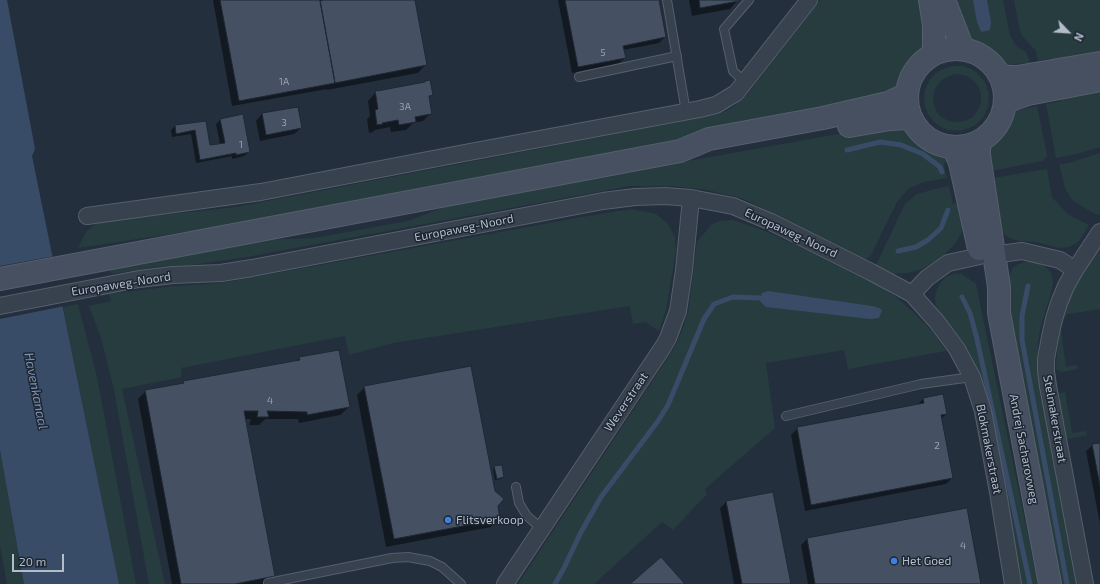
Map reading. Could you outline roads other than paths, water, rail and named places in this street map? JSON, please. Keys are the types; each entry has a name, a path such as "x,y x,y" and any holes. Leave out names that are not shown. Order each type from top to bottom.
{"main road":[{"path":"930,0 934,25 934,54"},
{"path":"944,0 963,49"},
{"path":"963,49 985,58 997,70 1005,89 1005,102 1003,114 991,133 972,144 961,147 951,147 928,138 917,127 912,119 907,94 910,82 924,61 943,50 963,49"},
{"path":"1001,77 1017,77 1100,62"},
{"path":"1005,102 1028,94 1100,80"},
{"path":"0,279 680,151 708,139 823,118 888,103 907,94"},
{"path":"680,151 709,152 890,119 912,119"},
{"name":"Andrej Sacharovweg","path":"981,140 978,155 987,255 987,292 999,313 1050,584"},
{"name":"Andrej Sacharovweg","path":"951,147 956,153 960,163 987,255"}],"street":[{"path":"87,216 261,192 466,152 716,106 736,93 809,0"},
{"name":"Europaweg-Noord","path":"0,306 139,279 173,275 221,273 252,268 604,201 635,197 665,196 691,198 733,206 771,222 912,294"},
{"name":"Weverstraat","path":"505,584 668,338 678,311 684,270 691,198"},
{"name":"Stelmakerstraat","path":"1085,584 1054,425 1046,371 1046,359 1054,319 1061,297 1075,270 1100,232"},
{"path":"912,294 927,278 948,263 987,255 1022,251 1060,260 1075,270"},
{"name":"Blokmakerstraat","path":"912,294 937,322 957,349 972,377 983,411 1013,584"}],"lane":[{"path":"667,0 686,112"},
{"path":"745,82 733,71 724,29 749,0"},
{"path":"578,77 677,56"},
{"path":"786,416 921,384 972,377"},
{"path":"516,487 519,503 527,516 542,529"},
{"path":"268,583 392,558 408,557 430,561 442,567 461,584"}],"water":[{"name":"Havenkanaal","path":"0,0 7,0 35,149 32,156 119,584 24,584 0,450"},
{"path":"973,0 987,0 991,22 990,30 981,32 977,22"},
{"path":"768,291 872,306 882,310 879,318 870,319 766,307 760,301 762,293"}],"waterway":[{"path":"847,150 880,142 901,145 923,154 940,167 942,172"},
{"path":"898,251 916,247 928,240 941,228 948,210"},
{"path":"1028,286 1022,316 1022,340 1067,584"},
{"path":"555,584 581,532 601,497 658,421 668,405 704,319 714,304 733,297 760,298"},
{"path":"962,297 970,313 977,339 1030,584"}],"place":[{"name":"Flitsverkoop","path":"448,520"},
{"name":"Het Goed","path":"894,561"}]}
